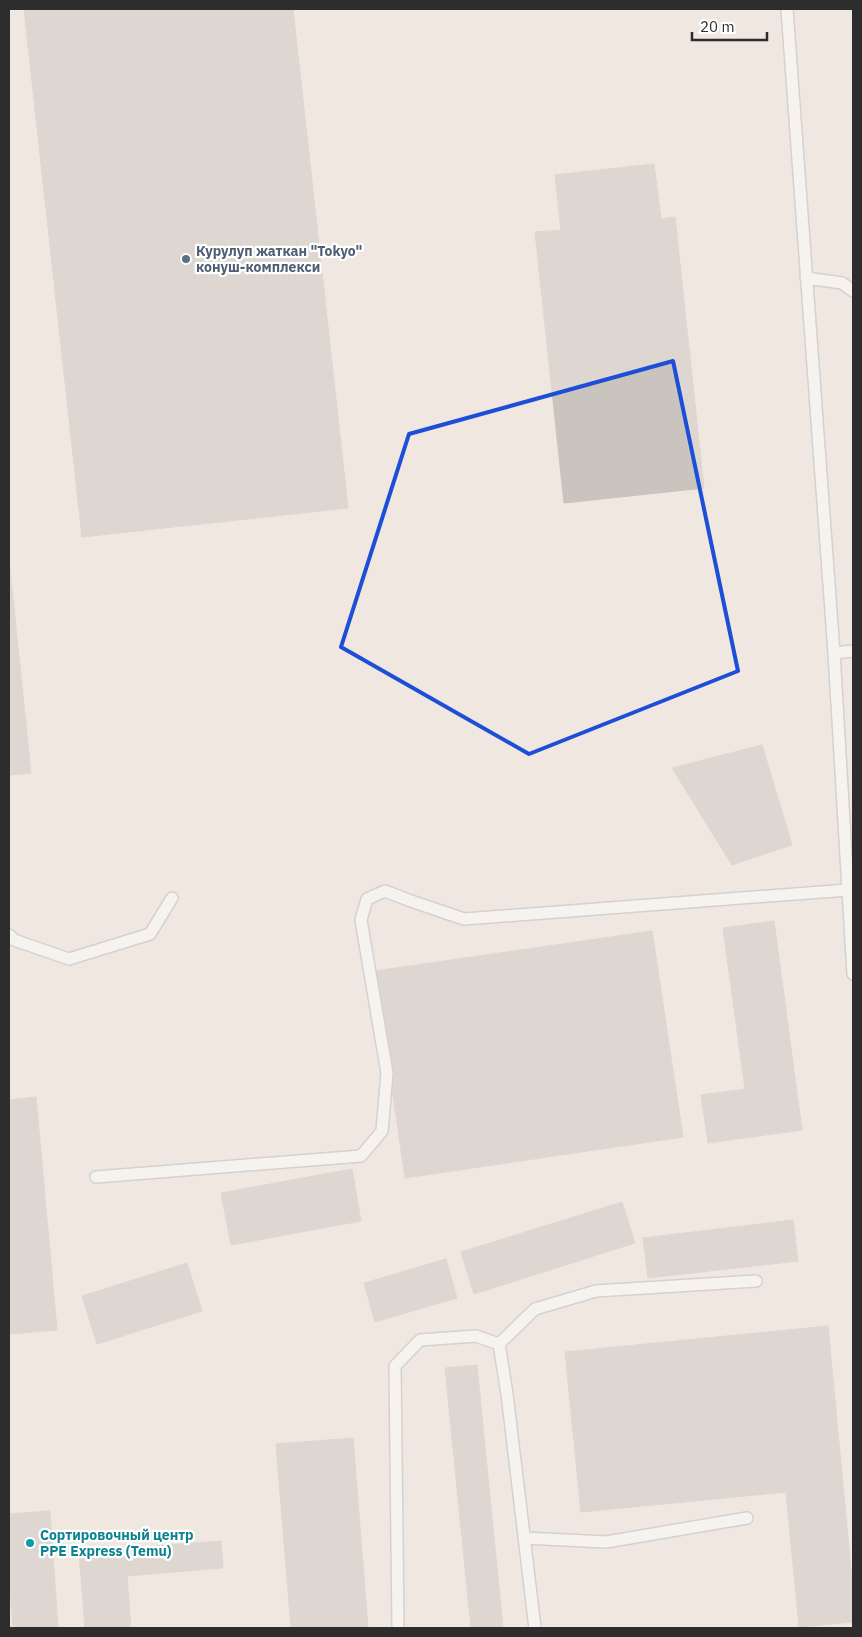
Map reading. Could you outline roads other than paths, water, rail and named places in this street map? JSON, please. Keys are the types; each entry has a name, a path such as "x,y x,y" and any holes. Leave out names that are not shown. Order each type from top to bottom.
{"lane":[{"path":"787,9 834,653 853,974"},
{"path":"806,278 842,283 853,291"},
{"path":"834,653 853,651"},
{"path":"841,772 853,772"},
{"path":"96,1177 361,1156 382,1131 387,1074 362,920 367,899 385,891 464,919 848,890"},
{"path":"9,935 14,940 69,959 150,934 172,898"},
{"path":"499,1344 535,1309 596,1291 756,1281"},
{"path":"398,1628 395,1366 420,1340 476,1336 499,1344"},
{"path":"499,1344 508,1394 535,1628"},
{"path":"524,1538 606,1542 746,1518"}],"place":[{"name":"Курулуп жаткан \"Tokyo\" конуш-комплекси","path":"186,259"},
{"name":"Сортировочный центр PPE Express (Temu)","path":"30,1543"}]}
